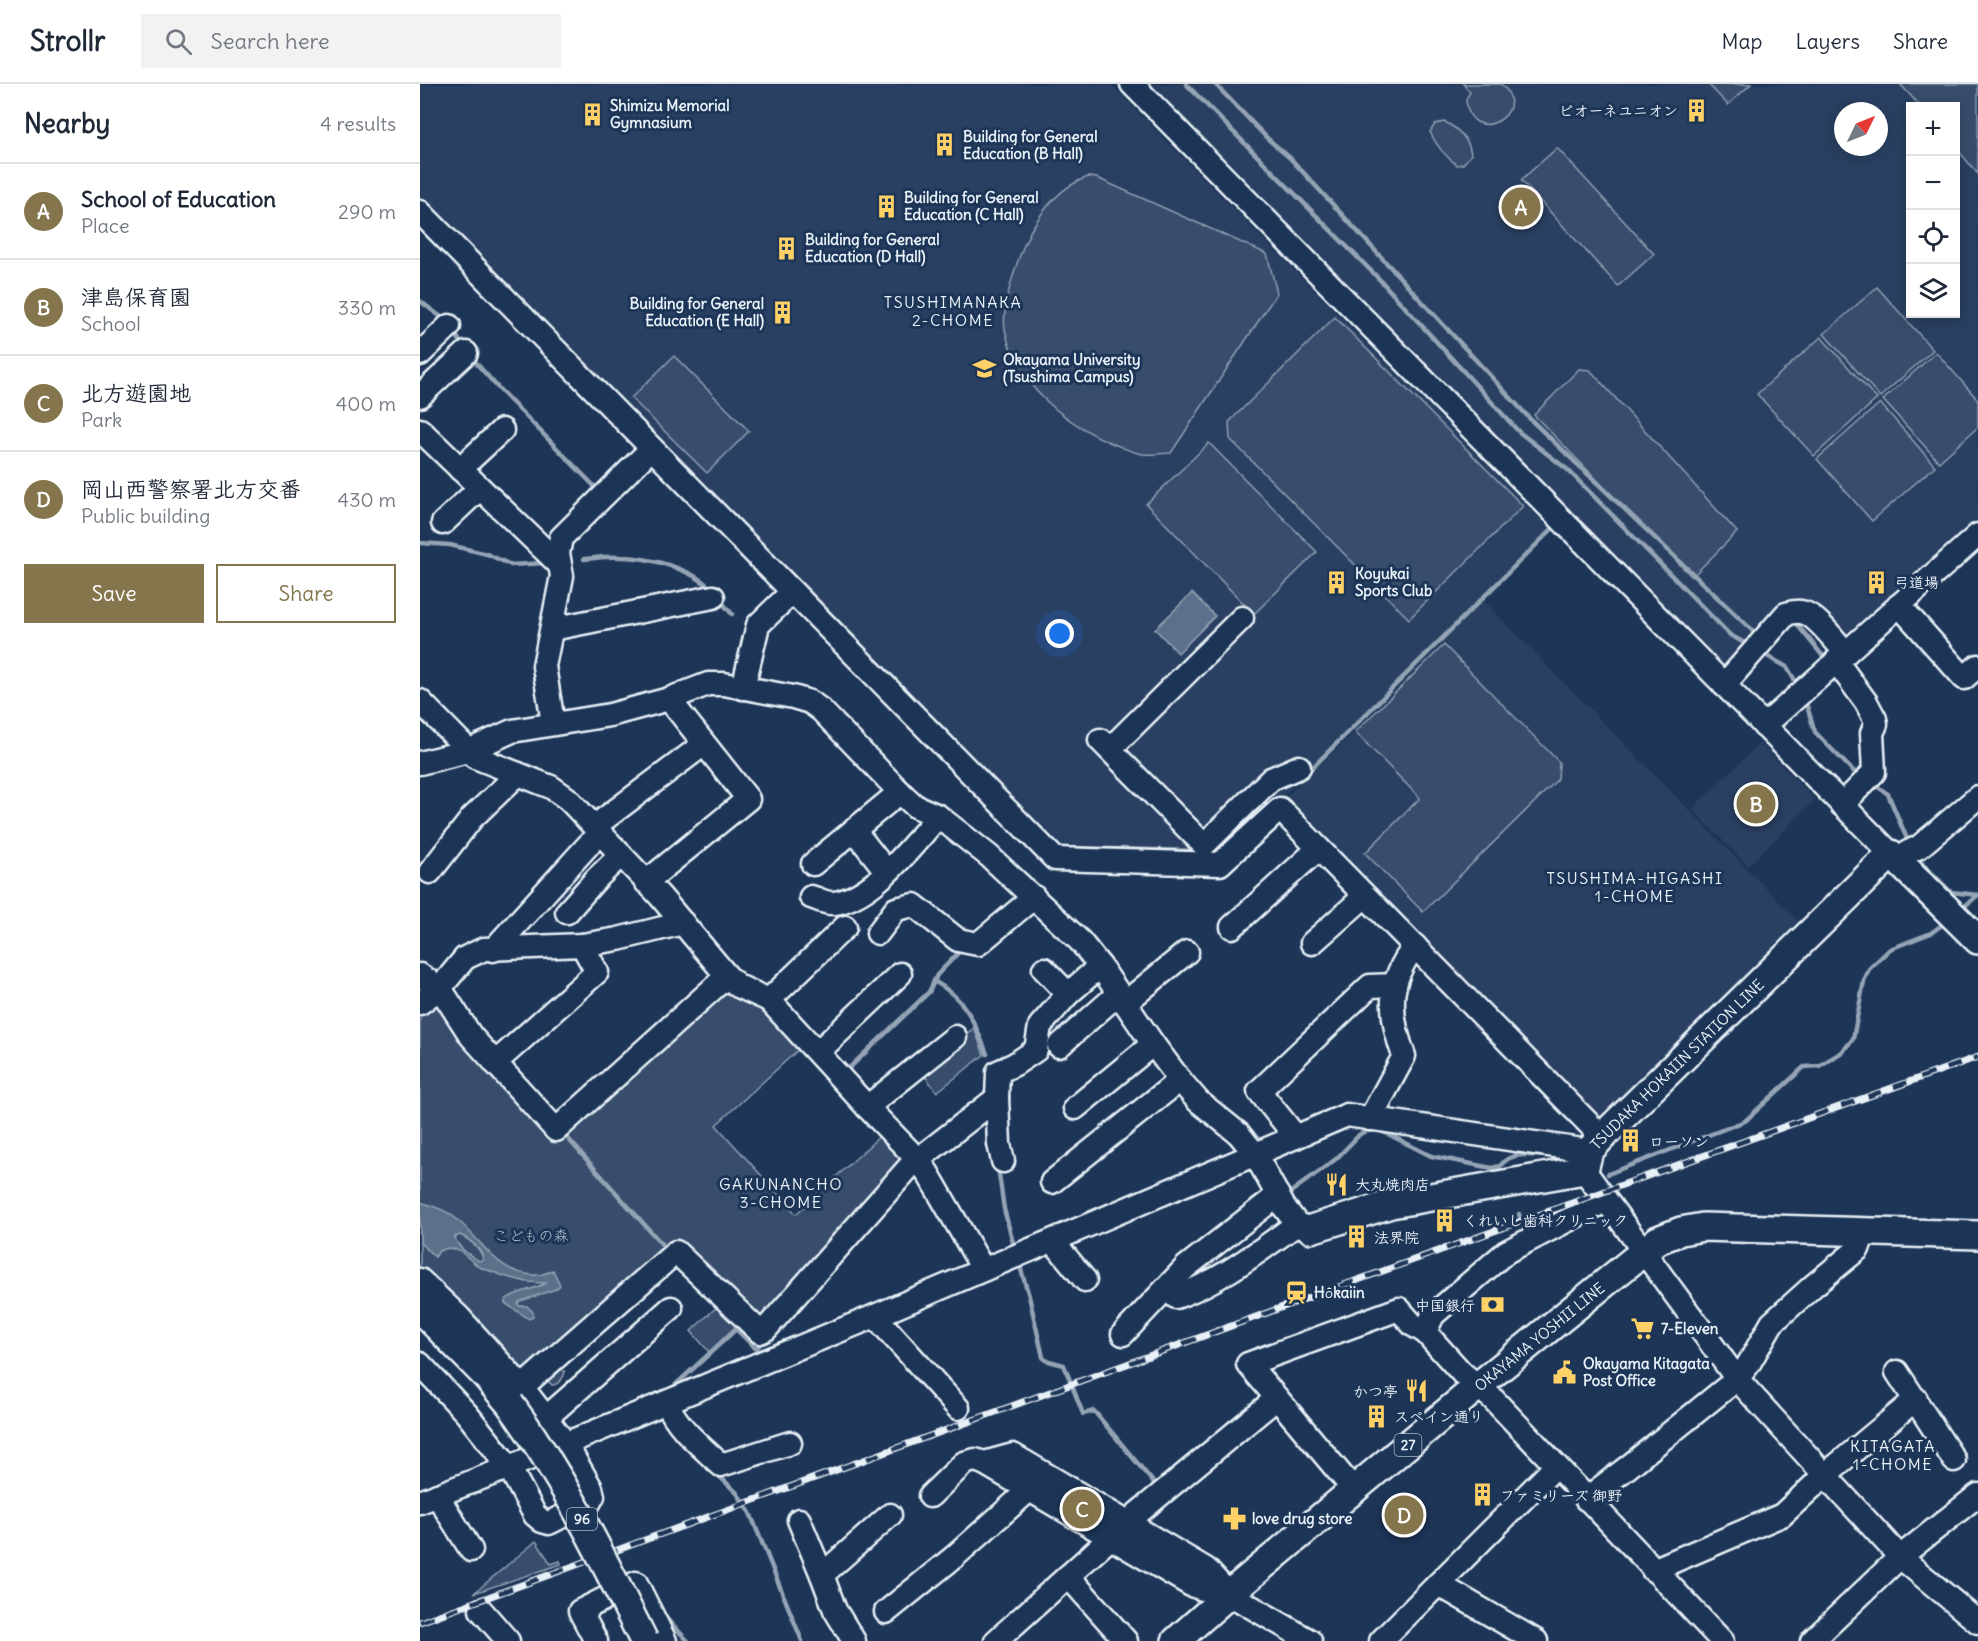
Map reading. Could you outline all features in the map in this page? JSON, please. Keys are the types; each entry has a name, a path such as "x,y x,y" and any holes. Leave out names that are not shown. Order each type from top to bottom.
{"main road":[{"path":"1903,853 1978,940"},
{"name":"TSUDAKA HOKAIIN STATION LINE","path":"1592,1153 1903,853"},
{"path":"1304,1227 1592,1153"},
{"name":"OKAYAMA YOSHII LINE","path":"1176,1641 1478,1386 1658,1240 1703,1227 1978,1235"},
{"name":"96","path":"420,1309 509,1402 546,1454 590,1534 644,1641"},
{"name":"96","path":"420,1334 472,1387 509,1402 535,1472 623,1641"}],"street":[{"path":"1132,84 1842,805 1903,853 1978,797"},
{"path":"420,212 789,595 1055,859 1220,864 1280,809 1415,946 1592,1153 1605,1201 1737,1379 1900,1557 1978,1622"},
{"path":"420,354 449,326"},
{"path":"420,396 466,353"},
{"path":"460,469 502,429"},
{"path":"420,430 559,564"},
{"path":"553,723 544,666 562,576 558,554 561,538 648,451"},
{"path":"443,523 480,488"},
{"path":"1764,726 1904,610 1978,535"},
{"path":"743,688 758,625 789,595"},
{"path":"552,629 713,597"},
{"path":"1904,610 1964,678 1978,666"},
{"path":"1724,685 1786,614 1802,612 1810,615 1875,719 1872,733 1874,772 1842,805"},
{"path":"1242,618 1105,745 1204,845 1271,779 1299,767"},
{"path":"423,769 512,731 610,716 669,699 708,684 743,688 810,702 821,710 915,806 938,816 988,856 1031,900 1080,941 1096,969 1180,1080 1198,1101 1239,1134 1255,1154 1284,1208 1304,1227 1235,1268 1191,1292 1176,1297"},
{"path":"646,882 748,799 669,699"},
{"path":"420,700 475,758 515,777 551,787 568,799 618,858 646,882 723,979 769,1000 915,1162 927,1172 983,1269"},
{"path":"493,950 596,833 704,744"},
{"path":"430,872 472,818 515,777"},
{"path":"813,864 900,792"},
{"path":"811,897 832,903 865,889 887,872 938,816"},
{"path":"854,830 887,872"},
{"path":"1232,927 1318,849"},
{"path":"567,912 618,858"},
{"path":"1312,943 1365,896"},
{"path":"878,933 896,909 914,905 958,940 978,944 1031,900"},
{"path":"420,1003 440,988 465,958 484,949 582,945 679,924"},
{"path":"769,1000 845,927"},
{"path":"497,1061 597,972 582,945"},
{"path":"1370,1119 1404,1056 1396,1035 1391,996 1402,964 1415,946"},
{"path":"1059,1046 1118,998 1187,952"},
{"path":"1044,969 1068,994"},
{"path":"1003,1161 999,1144 994,1063 1014,1064 1036,1050 1040,1026 1068,994 1096,969"},
{"path":"818,1052 900,974"},
{"path":"420,975 440,988 471,1036 497,1061 556,1130 723,979"},
{"path":"1296,1137 1259,1091 1370,986 1395,986"},
{"path":"867,1107 954,1037"},
{"path":"1076,1108 1153,1044"},
{"path":"1052,1182 1180,1080"},
{"path":"509,1402 676,1252 760,1332 766,1329 915,1162 997,1098"},
{"path":"471,1550 428,1499 875,1316 1347,1115 1592,1153"},
{"path":"1123,1334 1186,1267 1278,1195"},
{"path":"1425,1332 1433,1315 1506,1252 1605,1201"},
{"path":"1586,1499 1737,1379 1748,1365 1772,1323 1858,1250 1864,1232"},
{"path":"1053,1241 1085,1280"},
{"path":"420,1280 472,1330 509,1402 546,1417 565,1443 591,1488 593,1496 589,1503 549,1523 542,1521 535,1515 509,1467 467,1414 423,1373"},
{"path":"546,1417 671,1308"},
{"path":"1354,1490 1248,1364 1399,1309 1413,1326 1425,1332 1462,1373 1493,1399 1722,1641"},
{"path":"875,1316 958,1408"},
{"path":"1897,1372 1954,1460"},
{"path":"996,1641 1128,1522 1276,1398"},
{"path":"1653,1569 1782,1515 1825,1475 1916,1400"},
{"path":"667,1402 671,1413 721,1465 790,1443"},
{"path":"984,1463 1013,1455 1206,1569 1229,1594 1310,1641"},
{"path":"930,1496 964,1463 975,1460 984,1463 1191,1585 1229,1594"},
{"path":"1381,1641 1556,1466"},
{"path":"886,1612 954,1557 1059,1481"},
{"path":"1812,1641 1900,1557 1978,1495"},
{"path":"822,1575 890,1515"},
{"path":"799,1520 846,1638"},
{"path":"1068,1576 1126,1641"},
{"path":"596,1641 580,1611 636,1583 665,1641"},
{"path":"1438,1584 1536,1641"},
{"path":"481,1610 508,1641"}],"shaded area":[{"name":"Okayama University (Tsushima Campus)","path":"420,84 1110,84 1550,529 1278,801 1217,856 1057,853 420,207"},
{"path":"1151,84 1978,84 1978,520 1847,641 1803,604 1729,670"},
{"path":"1192,593 1215,616 1178,653 1155,629"},
{"path":"1483,600 1800,923 1595,1121 1279,803 1355,732"},
{"path":"1760,743 1815,800 1748,866 1692,809"},
{"path":"420,1202 450,1214 503,1265 530,1275 540,1275 553,1270 560,1285 556,1289 518,1303 519,1306 527,1306 533,1312 533,1317 529,1319 505,1303 505,1300 546,1283 527,1282 479,1267 459,1250 448,1248 439,1251 435,1257 420,1243","holes":["460,1235 478,1248 483,1260 479,1261 458,1245 455,1237"]}],"green space":[{"path":"1463,84 1501,84 1509,95 1510,106 1506,115 1497,122 1487,124 1478,122 1470,114 1466,99 1470,92"},
{"path":"1708,84 1751,84 1728,105"},
{"path":"1900,84 1978,84 1978,174 1960,153 1960,102 1916,102"},
{"path":"1445,122 1459,132 1468,144 1471,155 1463,164 1457,165 1449,158 1438,146 1430,132 1435,124"},
{"path":"1557,148 1654,254 1618,286 1521,180"},
{"path":"1088,177 1097,178 1267,254 1277,293 1171,453 1135,452 1109,442 1074,423 1058,411 1030,383 1010,348 1004,319 1008,293 1030,232 1047,206 1061,192"},
{"path":"1877,287 1933,350 1880,397 1824,334"},
{"path":"1335,317 1523,506 1409,619 1230,439 1229,422"},
{"path":"1821,337 1877,399 1814,456 1757,394"},
{"path":"1936,352 1978,400 1978,427 1939,462 1883,400"},
{"path":"674,356 749,431 707,473 631,398"},
{"path":"1579,369 1590,370 1737,532 1692,577 1534,415"},
{"path":"1880,403 1935,466 1872,521 1817,459"},
{"path":"1209,443 1317,552 1254,614 1146,504"},
{"path":"1444,645 1559,762 1558,779 1423,912 1365,853 1420,798 1355,732"},
{"name":"こどもの森","path":"723,988 765,1010 800,1048 716,1125 796,1214 882,1134 903,1156 905,1165 764,1324 677,1244 525,1374 420,1269 420,1009 436,997 557,1137"},
{"path":"974,1028 984,1055 937,1092 920,1070"},
{"path":"720,1304 737,1323 709,1352 691,1331"},
{"path":"558,1366 565,1372 562,1379 552,1385 544,1377"},
{"path":"536,1541 551,1564 560,1561 561,1564 474,1593"}],"waterway":[{"path":"1186,84 1381,281 1519,432 1568,470 1730,635 1750,646"},
{"path":"1215,84 1268,139 1290,158 1531,420 1757,635"},
{"path":"420,301 445,320"},
{"path":"454,331 463,347"},
{"path":"470,356 599,491"},
{"path":"1292,779 1300,780 1552,529"},
{"path":"420,543 450,545 487,554 511,565 545,563"},
{"path":"584,559 616,557 657,562 682,570 711,589"},
{"path":"718,598 732,614"},
{"path":"1793,623 1795,622 1826,660"},
{"path":"1760,652 1787,667 1797,684"},
{"path":"1805,700 1815,732 1852,770 1860,775"},
{"path":"1872,783 1888,794 1910,846"},
{"path":"1061,848 1199,851"},
{"path":"1915,856 1951,892 1978,895"},
{"path":"1959,911 1978,895"},
{"path":"1608,1174 1745,1121 1804,1067 1819,1066 1842,1052 1853,1039 1864,981 1869,969 1890,949 1931,933 1946,922"},
{"path":"845,1072 929,992 937,975 962,949"},
{"path":"934,981 954,995 968,1012 987,1054"},
{"path":"1284,1197 1336,1159 1360,1134 1367,1131 1377,1130 1388,1134 1431,1156 1492,1168 1500,1166"},
{"path":"563,1133 667,1250"},
{"path":"1501,1174 1498,1170 1502,1163 1514,1156 1550,1156"},
{"path":"998,1167 1004,1209 1015,1250"},
{"path":"1019,1263 1043,1357 1045,1360 1064,1365 1083,1414 1094,1411 1158,1488"},
{"path":"670,1390 736,1329 756,1349 765,1338"},
{"path":"715,1472 737,1493 750,1513 802,1641"},
{"path":"665,1617 688,1641"}],"railway":[{"path":"420,1622 1294,1303 1978,1057"}],"place":[{"name":"ピオーネユニオン","path":"1696,110"},
{"name":"Shimizu Memorial Gymnasium","path":"592,114"},
{"name":"Building for General Education (B Hall)","path":"945,145"},
{"name":"Building for General Education (C Hall)","path":"886,206"},
{"name":"School of Education","path":"1521,207"},
{"name":"Building for General Education (D Hall)","path":"787,248"},
{"name":"Building for General Education (E Hall)","path":"782,312"},
{"name":"Okayama University (Tsushima Campus)","path":"985,368"},
{"name":"Koyukai Sports Club","path":"1337,582"},
{"name":"弓道場","path":"1876,582"},
{"name":"津島保育園","path":"1756,804"},
{"name":"ローソン","path":"1631,1141"},
{"name":"大丸焼肉店","path":"1337,1184"},
{"name":"くれいし歯科クリニック","path":"1445,1220"},
{"name":"法界院","path":"1356,1237"},
{"name":"Hōkaiin","path":"1296,1292"},
{"name":"中国銀行","path":"1493,1305"},
{"name":"7-Eleven","path":"1643,1328"},
{"name":"Okayama Kitagata Post Office","path":"1565,1372"},
{"name":"かつ亭","path":"1416,1391"},
{"name":"スペイン通り","path":"1376,1416"},
{"name":"ファミリーズ 御野","path":"1482,1495"},
{"name":"北方遊園地","path":"1082,1509"},
{"name":"岡山西警察署北方交番","path":"1404,1515"},
{"name":"love drug store","path":"1234,1518"}],"district":[{"name":"TSUSHIMANAKA 2-CHOME","path":"953,311"},
{"name":"TSUSHIMA-HIGASHI 1-CHOME","path":"1635,887"},
{"name":"GAKUNANCHO 3-CHOME","path":"781,1193"},
{"name":"KITAGATA 1-CHOME","path":"1893,1455"}]}
